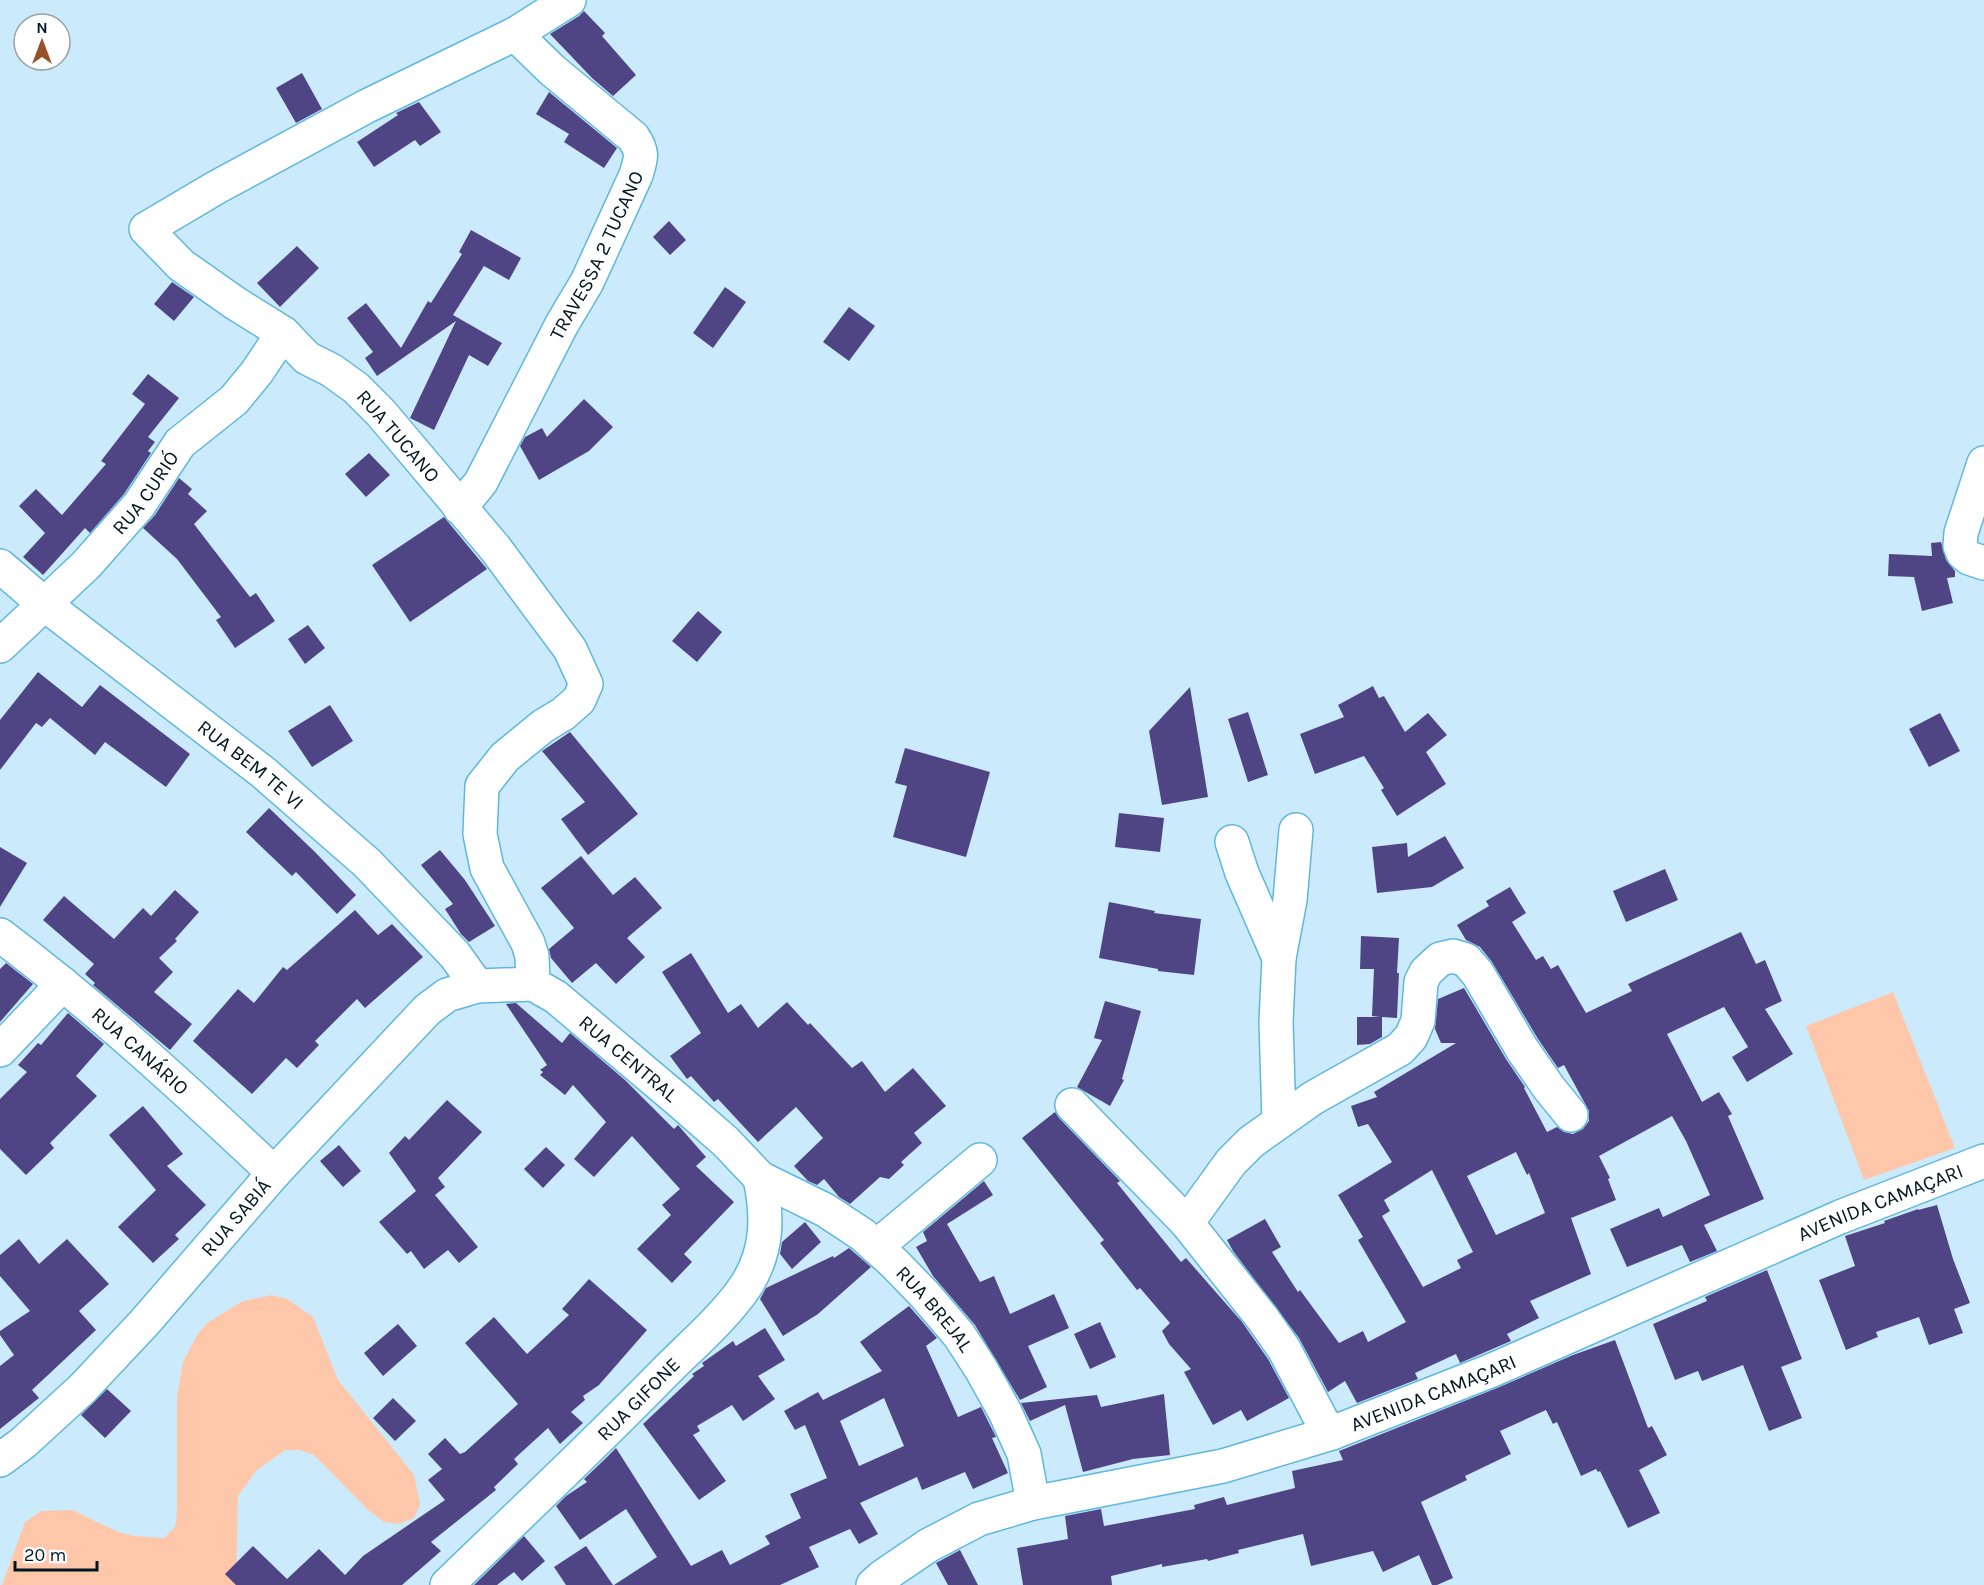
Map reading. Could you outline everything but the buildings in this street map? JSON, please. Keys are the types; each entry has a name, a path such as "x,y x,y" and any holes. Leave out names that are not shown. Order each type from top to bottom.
{"street":[{"path":"515,34 569,0"},
{"name":"RUA TUCANO","path":"515,34 367,106 217,187 146,229 181,265 283,333 307,358 331,370 356,388 381,413 495,548 570,649 586,684 579,700 506,757 482,786 480,834 487,868 528,943 532,956 533,984"},
{"name":"TRAVESSA 2 TUCANO","path":"460,508 481,482 562,324 587,282 636,175 641,159 641,149 633,138 552,70 515,34"},
{"name":"RUA CURIÓ","path":"0,646 43,603 86,565 139,505 180,443 234,400 257,372 283,333"},
{"path":"1984,464 1960,539 1963,553 1969,558 1984,563"},
{"name":"RUA BEM TE VI","path":"0,566 43,603 264,773 367,863 455,955 477,986"},
{"path":"1279,1121 1276,1022 1279,958 1290,900 1296,830"},
{"path":"1232,842 1242,873 1279,958"},
{"name":"RUA CANÁRIO","path":"0,935 63,984 187,1092 274,1173"},
{"path":"1187,1223 1231,1162 1251,1142 1313,1098 1400,1049 1412,1037 1418,1021 1421,982 1426,972 1440,959 1453,956 1466,960 1478,974 1522,1049 1571,1115"},
{"path":"0,1050 63,984"},
{"path":"477,986 533,984"},
{"name":"RUA CENTRAL","path":"533,984 556,997 678,1100 726,1142 760,1178"},
{"name":"RUA SABIÁ","path":"0,1460 23,1443 82,1389 144,1323 274,1173 427,1010 447,995 477,986"},
{"path":"1072,1105 1187,1223 1284,1349 1322,1421 1332,1433"},
{"path":"876,1246 980,1160"},
{"name":"AVENIDA CAMAÇARI","path":"873,1585 929,1545 979,1519 1033,1503 1223,1466 1332,1433 1490,1371 1840,1217 1984,1161"},
{"name":"RUA BREJAL","path":"760,1178 825,1210 863,1235 894,1263 959,1335 981,1369 1024,1454 1033,1503"},
{"name":"RUA GIFONE","path":"447,1585 643,1395 723,1313 747,1284 766,1232 766,1206 760,1178"}],"shaded area":[{"path":"1893,992 1955,1148 1864,1180 1806,1026"},
{"path":"272,1295 287,1299 313,1317 338,1380 414,1475 420,1504 414,1518 399,1524 384,1522 369,1511 314,1455 300,1450 285,1450 257,1470 238,1496 236,1585 2,1585 25,1522 41,1511 72,1510 118,1532 134,1536 164,1538 175,1527 177,1396 183,1362 197,1335 207,1323 243,1301"}]}
